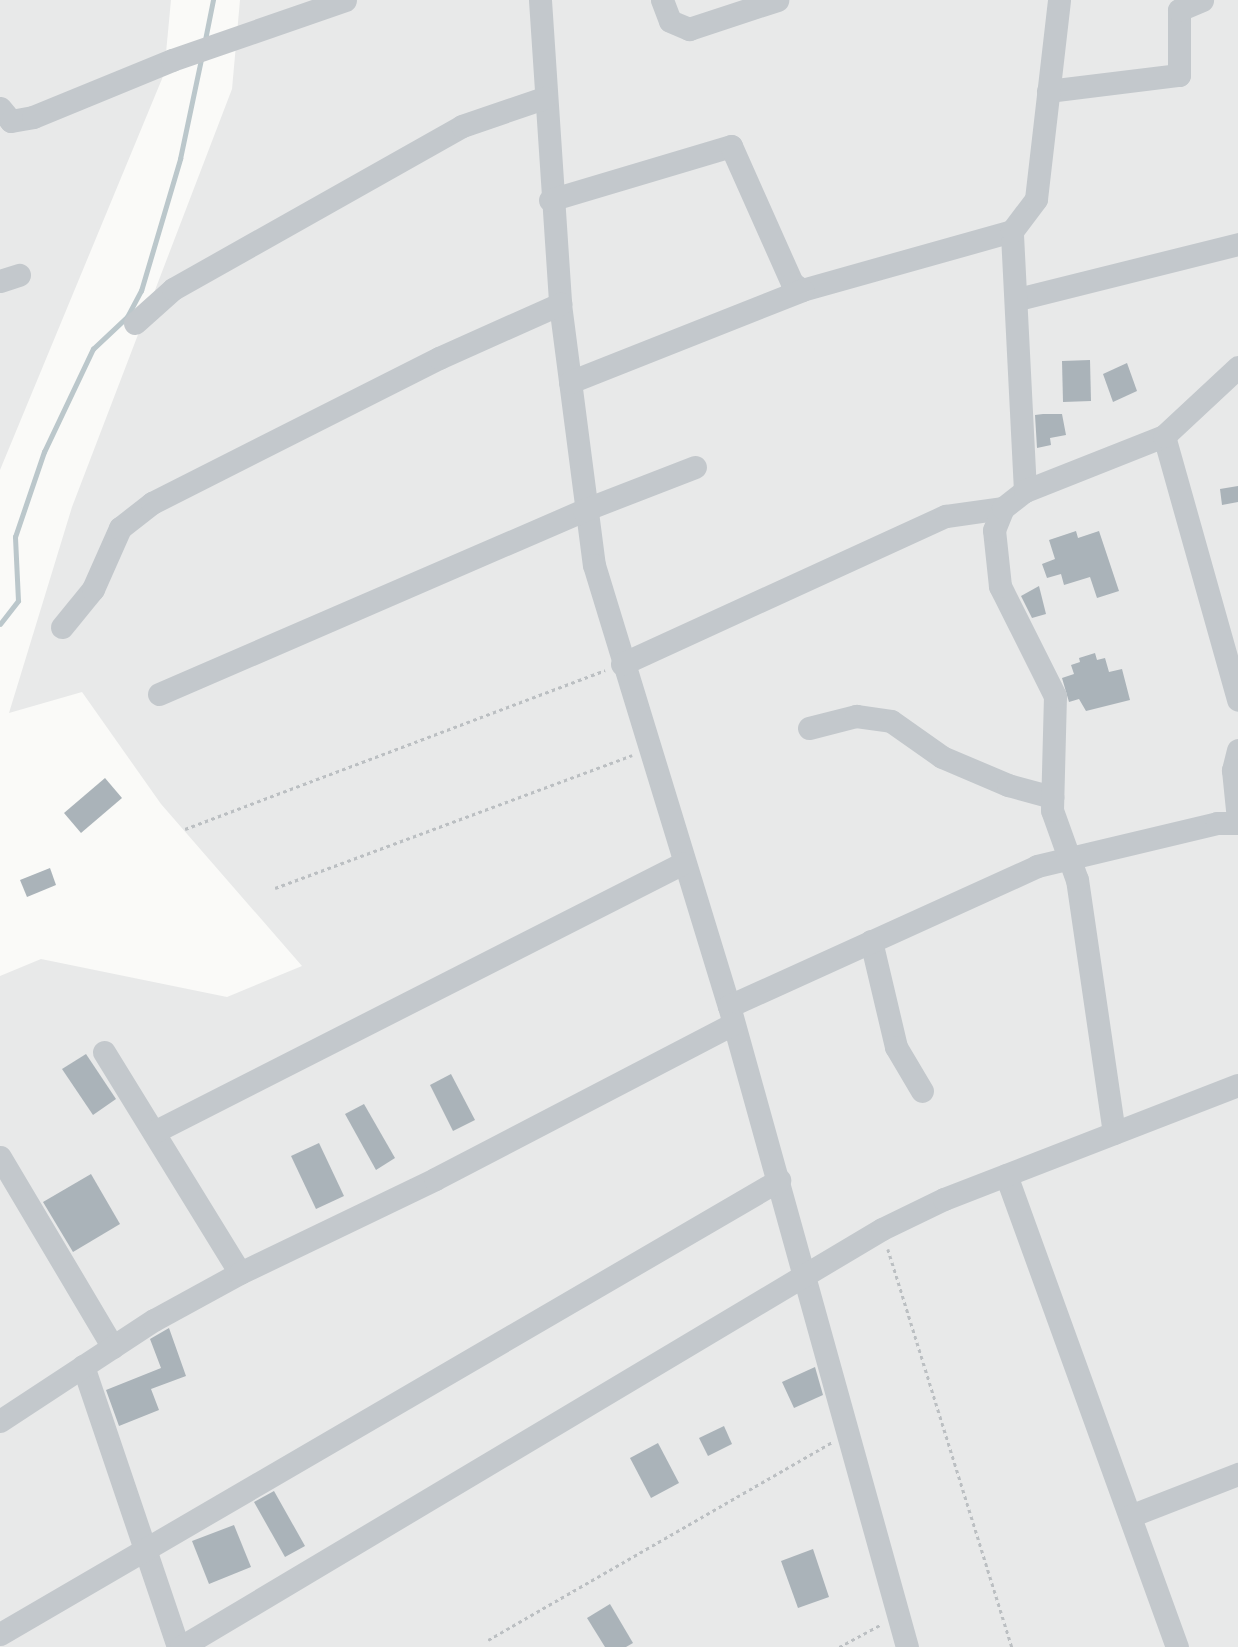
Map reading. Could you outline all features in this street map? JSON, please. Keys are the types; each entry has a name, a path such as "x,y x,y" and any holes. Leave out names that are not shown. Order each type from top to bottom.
{"street":[{"path":"4,119 52,111 172,60 345,0"},
{"path":"540,0 550,200 583,510 622,664 731,1015 779,1180 907,1647"},
{"path":"662,0 670,21 689,29 777,0"},
{"path":"570,382 802,290 1012,231 1036,199 1059,0"},
{"path":"1048,91 1179,75 1179,9 1202,0"},
{"path":"135,323 173,289 462,126 544,97"},
{"path":"550,200 731,146 792,283 802,290"},
{"path":"1012,231 1018,299 1026,491"},
{"path":"1018,299 1238,244"},
{"path":"62,627 93,589 120,528 152,503 439,358 560,304"},
{"path":"1114,1133 1071,856 1059,835 1052,797 1055,696 1000,586 993,549 996,519 1003,508 1026,491 1164,436 1238,367"},
{"path":"1164,436 1238,699"},
{"path":"159,694 583,510 695,467"},
{"path":"622,664 946,516 1003,508"},
{"path":"809,729 856,716 891,721 942,757 1007,785 1052,797"},
{"path":"0,1420 113,1347 240,1273 435,1179 731,1015 871,941 999,881 1071,856 1217,823 1238,821 1233,770 1238,750"},
{"path":"154,1132 683,863"},
{"path":"871,941 896,1047 922,1091"},
{"path":"104,1052 240,1273"},
{"path":"83,1366 179,1647 882,1229 1006,1175 1238,1086"},
{"path":"0,1157 113,1347"},
{"path":"1006,1175 1177,1647"},
{"path":"0,1634 145,1553 779,1180"},
{"path":"1129,1516 1238,1474"}],"path":[{"path":"185,829 622,664"},
{"path":"275,888 648,749"},
{"path":"882,1229 1012,1647"},
{"path":"488,1640 849,1432"},
{"path":"839,1647 898,1615"}],"shaded area":[{"path":"0,0 171,0 164,74 0,470"},
{"path":"240,0 1238,0 1238,1647 0,1647 0,976 41,959 227,997 302,966 161,804 82,692 9,713 72,507 232,89"}],"building":[{"path":"1090,360 1091,401 1063,402 1062,361"},
{"path":"1127,363 1137,391 1113,402 1103,374"},
{"path":"1062,414 1066,435 1050,438 1051,445 1037,448 1035,415"},
{"path":"1238,486 1238,502 1222,505 1220,489"},
{"path":"1076,531 1078,538 1099,531 1119,591 1097,598 1090,577 1064,585 1061,574 1047,578 1042,564 1055,559 1049,540"},
{"path":"1039,586 1046,614 1032,618 1021,596"},
{"path":"1095,653 1097,660 1105,658 1109,672 1122,669 1130,700 1086,711 1079,699 1069,702 1062,678 1074,674 1071,665 1080,662 1079,658"},
{"path":"105,778 122,798 81,833 64,813"},
{"path":"50,868 56,885 27,897 20,880"},
{"path":"86,1054 116,1099 93,1115 62,1069"},
{"path":"451,1074 475,1120 453,1131 430,1085"},
{"path":"364,1104 395,1158 376,1170 345,1114"},
{"path":"319,1143 344,1196 316,1209 291,1156"},
{"path":"91,1174 120,1224 73,1252 43,1202"},
{"path":"169,1328 186,1376 151,1389 159,1410 119,1426 106,1390 161,1368 150,1339"},
{"path":"815,1367 823,1395 794,1408 782,1382"},
{"path":"724,1426 732,1444 708,1456 699,1438"},
{"path":"658,1443 679,1483 651,1498 630,1458"},
{"path":"274,1491 305,1546 285,1557 254,1502"},
{"path":"234,1525 251,1567 209,1584 192,1541"},
{"path":"813,1549 829,1597 798,1608 781,1561"},
{"path":"610,1604 633,1643 626,1647 605,1647 587,1618"}],"waterway":[{"path":"205,40 213,0"},
{"path":"0,624 18,601 15,537 44,452 93,349 127,317 141,291 180,159 201,59"}]}
